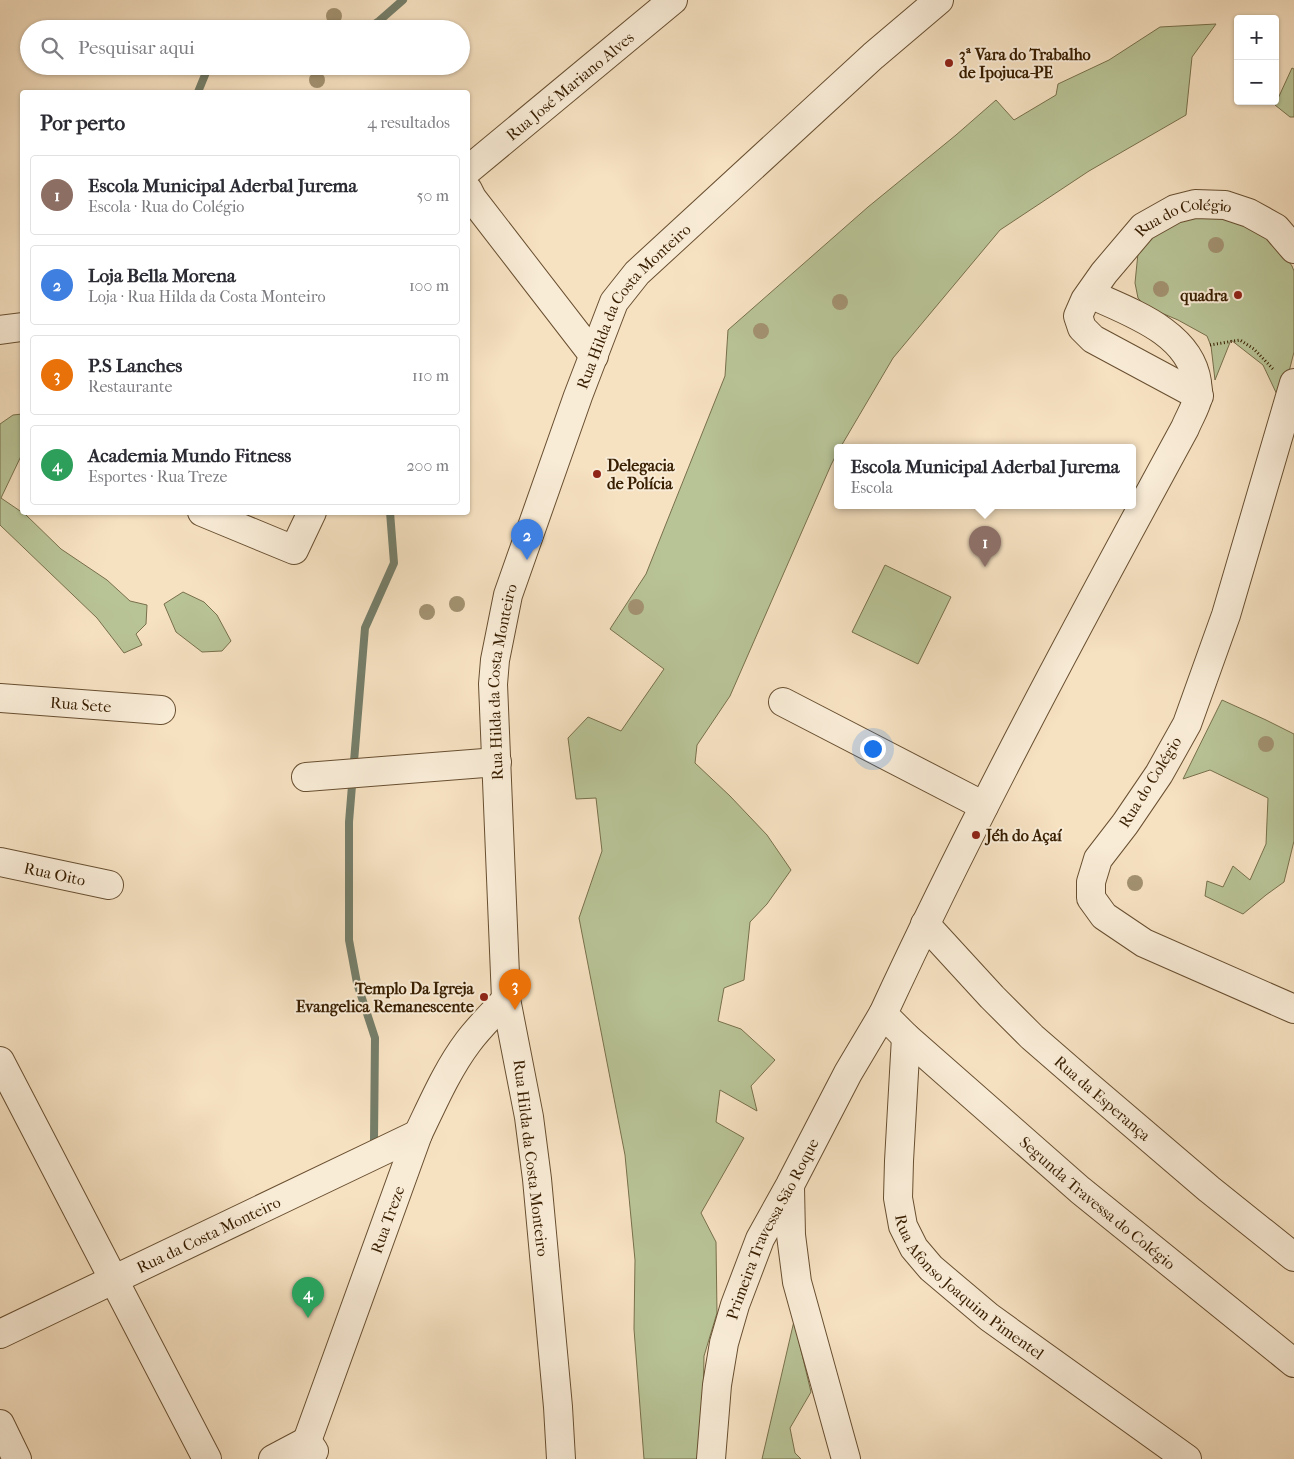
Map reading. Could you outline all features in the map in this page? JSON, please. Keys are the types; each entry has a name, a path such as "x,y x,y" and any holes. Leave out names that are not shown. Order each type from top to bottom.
{"street":[{"name":"Rua José Mariano Alves","path":"470,168 673,0"},
{"name":"Rua Hilda da Costa Monteiro","path":"561,1459 558,1406 537,1178 527,1109 506,999 493,684 494,660 508,596 578,396 614,302 637,273 874,56 939,0"},
{"path":"470,199 594,356"},
{"name":"Rua do Colégio","path":"1199,396 1093,339 1082,328 1078,316 1085,300 1104,273 1143,227 1175,209 1195,204 1226,205 1249,213 1276,228 1294,249"},
{"path":"906,1037 883,1014 925,924 984,806 1063,652 1185,428 1199,396 1196,371 1183,348 1165,332 1148,322 1090,294"},
{"path":"0,330 20,327"},
{"name":"Rua do Colégio","path":"1293,386 1226,615 1187,724 1159,774 1125,824 1098,859 1091,882 1092,898 1104,916 1125,932 1144,943 1294,1009"},
{"path":"209,515 294,550 311,515"},
{"name":"Rua Sete","path":"0,698 161,710"},
{"path":"782,702 984,806"},
{"path":"306,777 497,762"},
{"name":"Rua Oito","path":"0,862 109,885"},
{"name":"Rua da Esperança","path":"925,924 992,997 1032,1036 1209,1188 1294,1257"},
{"name":"Rua Treze","path":"310,1453 418,1134 437,1093 454,1063 468,1042 506,999"},
{"name":"Primeira Travessa São Roque","path":"711,1459 717,1385 724,1343 735,1305 760,1239 848,1073 883,1014"},
{"name":"Segunda Travessa do Colégio","path":"906,1037 1080,1190 1294,1363"},
{"name":"Rua Afonso Joaquim Pimentel","path":"906,1037 898,1198 903,1226 914,1248 931,1268 989,1317 1187,1459"},
{"path":"0,1061 207,1459"},
{"name":"Rua da Costa Monteiro","path":"0,1334 418,1134"},
{"path":"790,1185 791,1234 797,1282 846,1459"},
{"path":"0,1424 17,1459"},
{"path":"273,1459 310,1453"}],"path":[{"path":"1183,348 1240,340 1254,349 1293,386"}],"green space":[{"path":"1216,24 1192,57 1186,115 1089,171 1000,230 893,358 842,444 834,444 834,459 730,696 697,745 695,763 767,835 791,870 767,904 750,922 744,980 724,988 718,1021 741,1029 775,1060 751,1086 757,1111 720,1090 716,1122 744,1138 701,1213 716,1242 717,1313 704,1356 702,1459 644,1459 634,1329 635,1260 625,1155 579,918 602,851 596,798 576,799 568,738 588,717 621,731 664,669 610,629 646,574 725,376 728,330 868,207 996,100 1014,120 1056,95 1058,84 1109,60 1160,27"},
{"path":"1292,68 1294,69 1294,117 1290,117 1275,105 1279,105 1279,96"},
{"path":"1225,215 1274,240 1294,271 1294,352 1281,403 1263,365 1231,340 1215,380 1211,346 1207,336 1178,320 1145,306 1138,298 1135,283 1138,253 1147,239 1167,224 1193,216"},
{"path":"20,414 20,458 1,498 20,511 20,515 26,515 61,549 107,580 130,601 147,605 146,624 136,634 142,645 124,653 97,618 0,525 0,424 13,415"},
{"path":"885,565 951,597 918,664 852,632"},
{"path":"183,592 204,602 217,615 231,641 222,651 202,652 176,632 164,604"},
{"path":"1222,700 1294,734 1294,841 1284,882 1243,914 1205,896 1207,881 1223,887 1233,866 1250,880 1266,844 1268,798 1210,770 1183,779"},
{"path":"794,1321 811,1392 790,1428 795,1453 801,1459 762,1459"}],"waterway":[{"path":"380,20 403,0"},
{"path":"199,90 205,75"},
{"path":"374,1140 375,1038 357,983 349,940 349,822 365,628 394,563 390,515"}],"place":[{"name":"3ª Vara do Trabalho de Ipojuca-PE","path":"949,63"},
{"name":"quadra","path":"1238,295"},
{"name":"Delegacia de Polícia","path":"597,474"},
{"name":"Loja Bella Morena","path":"527,560"},
{"name":"Escola Municipal Aderbal Jurema","path":"985,567"},
{"name":"Jéh do Açaí","path":"976,835"},
{"name":"Templo Da Igreja Evangelica Remanescente","path":"484,997"},
{"name":"P.S Lanches","path":"515,1010"},
{"name":"Academia Mundo Fitness","path":"308,1318"}]}
